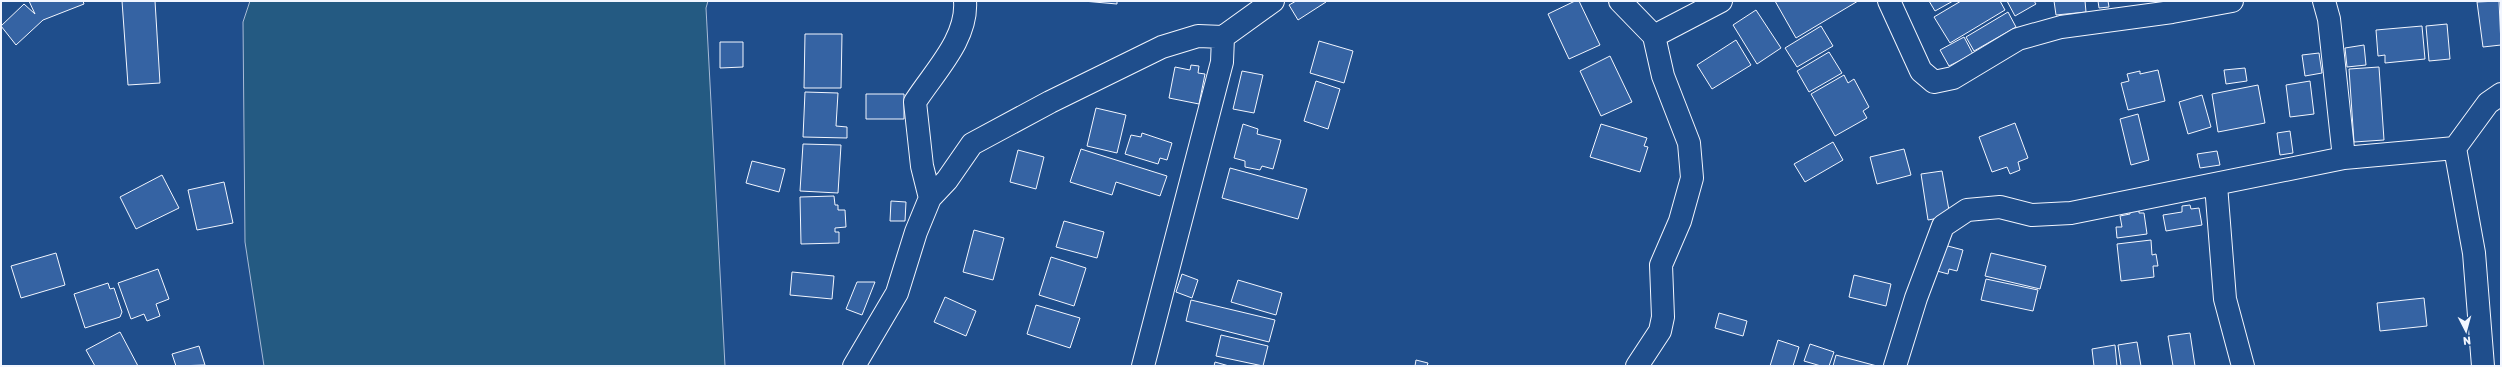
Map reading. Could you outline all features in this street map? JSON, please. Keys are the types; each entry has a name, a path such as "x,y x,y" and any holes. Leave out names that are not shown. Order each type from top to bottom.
{"street":[{"path":"930,198 922,166 915,102 955,44 966,12 965,1"},
{"path":"854,366 897,293 916,232 930,198 947,180 972,144 1050,102 1162,47 1198,36 1223,37 1273,1"},
{"path":"1620,1 1654,36 1663,76 1689,143 1692,178 1687,201 1661,265 1662,317 1660,331 1637,366"},
{"path":"1654,36 1721,1"},
{"path":"1889,1 1921,71 1934,82 1953,78 2018,39 2061,27 2172,12 2232,1"},
{"path":"2324,1 2329,19 2344,158"},
{"path":"1142,366 1222,62 1223,37"},
{"path":"2483,366 2474,253 2455,148 2488,103 2501,94"},
{"path":"1895,366 1916,298 1943,226 1967,210 2000,207 2032,215 2071,213 2344,158 2455,148"},
{"path":"2216,185 2225,299 2243,366"}],"shaded area":[{"path":"250,1 708,1 706,8 725,366 264,366 245,242 243,22"}],"building":[{"path":"29,1 83,1 84,4 43,20 16,45 1,26 24,4 35,14"},
{"path":"122,1 155,1 160,83 128,85"},
{"path":"1083,1 1117,1 1117,4"},
{"path":"1296,1 1326,2 1298,20 1289,5"},
{"path":"1575,1 1579,1 1600,45 1569,59 1548,14"},
{"path":"1775,1 1858,1 1796,38"},
{"path":"1929,1 1953,1 1935,11"},
{"path":"1961,1 2000,1 2005,10 1950,43 1934,17"},
{"path":"2007,1 2034,1 2036,4 2015,16"},
{"path":"2054,1 2085,1 2086,12 2056,15"},
{"path":"2098,1 2108,1 2109,7 2099,8"},
{"path":"2499,1 2501,45 2483,47 2477,2"},
{"path":"1756,10 1781,48 1757,64 1733,25"},
{"path":"2008,12 2016,27 1974,51 1966,37"},
{"path":"2447,24 2450,59 2429,61 2426,26"},
{"path":"1821,26 1833,46 1797,67 1785,48"},
{"path":"2422,26 2425,59 2385,63 2385,55 2378,56 2376,30"},
{"path":"805,34 842,34 841,88 804,88"},
{"path":"1964,37 1973,54 1949,66 1940,50"},
{"path":"1736,40 1751,65 1712,89 1697,65"},
{"path":"1319,41 1353,51 1344,83 1310,73"},
{"path":"720,42 743,42 743,67 720,68"},
{"path":"2364,45 2366,65 2347,67 2345,48"},
{"path":"1829,52 1842,73 1809,92 1797,71"},
{"path":"2319,53 2322,73 2305,76 2302,55"},
{"path":"1610,56 1632,102 1601,116 1580,71"},
{"path":"1191,65 1199,66 1198,73 1205,74 1199,104 1169,98 1175,67 1190,70"},
{"path":"2379,67 2384,140 2354,142 2349,69"},
{"path":"2245,68 2247,81 2226,84 2224,70"},
{"path":"2158,70 2165,101 2128,110 2121,83 2129,81 2127,74 2140,71 2140,74"},
{"path":"1242,71 1263,75 1254,113 1233,109"},
{"path":"1844,75 1848,83 1854,79 1869,107 1863,111 1867,118 1835,136 1811,94"},
{"path":"1316,81 1340,89 1328,129 1304,121"},
{"path":"2310,81 2314,114 2290,117 2286,85"},
{"path":"2258,85 2265,123 2218,132 2212,94"},
{"path":"805,92 838,93 836,126 847,127 847,138 803,137"},
{"path":"866,94 904,94 904,119 866,119"},
{"path":"2202,95 2211,127 2188,134 2179,102"},
{"path":"1096,108 1126,115 1117,153 1087,146"},
{"path":"2138,114 2149,160 2131,165 2120,119"},
{"path":"2015,123 2028,158 2018,162 2020,170 2010,174 2007,167 1992,172 1979,137"},
{"path":"1243,124 1258,129 1257,134 1281,140 1273,169 1262,166 1260,170 1245,167 1245,161 1234,158"},
{"path":"1601,124 1647,138 1644,146 1648,147 1640,172 1590,157"},
{"path":"2290,131 2293,153 2280,155 2277,133"},
{"path":"1142,133 1172,143 1167,160 1160,158 1158,164 1125,154 1131,135 1141,137"},
{"path":"1833,142 1843,160 1805,182 1794,164"},
{"path":"803,144 841,145 838,193 800,191"},
{"path":"1081,149 1167,176 1160,196 1116,182 1112,195 1070,182"},
{"path":"1904,149 1911,175 1877,184 1870,157"},
{"path":"1018,150 1044,157 1036,189 1010,182"},
{"path":"2217,151 2220,165 2200,168 2197,154"},
{"path":"752,161 785,169 779,192 746,183"},
{"path":"1230,168 1307,189 1298,219 1222,198"},
{"path":"1942,171 1950,216 1928,220 1921,174"},
{"path":"162,175 179,208 136,229 120,197"},
{"path":"224,182 233,223 197,230 188,190"},
{"path":"834,196 835,205 838,205 838,210 845,210 846,227 835,228 835,232 839,232 839,243 801,244 800,197"},
{"path":"891,201 906,202 905,221 890,221"},
{"path":"2190,205 2191,209 2199,208 2202,225 2166,231 2163,215 2182,212 2182,206"},
{"path":"2139,209 2139,213 2144,213 2147,234 2117,238 2116,227 2122,227 2120,216 2130,214 2130,210"},
{"path":"1064,221 1104,232 1097,258 1056,247"},
{"path":"974,230 1004,238 993,280 963,272"},
{"path":"2151,240 2152,255 2156,254 2158,266 2153,266 2154,277 2121,281 2117,244"},
{"path":"1944,245 1963,250 1957,271 1949,269 1948,274 1937,271"},
{"path":"56,253 65,285 21,298 11,266"},
{"path":"1991,253 2046,266 2040,289 1985,276"},
{"path":"1051,257 1086,268 1074,306 1039,295"},
{"path":"158,269 169,299 156,304 160,316 147,321 144,314 131,319 118,283"},
{"path":"792,272 834,276 832,299 790,295"},
{"path":"1182,274 1198,280 1192,298 1176,292"},
{"path":"1854,275 1891,284 1886,306 1849,297"},
{"path":"1986,279 2038,290 2033,311 1981,300"},
{"path":"1238,280 1282,293 1276,315 1231,302"},
{"path":"857,282 875,282 862,315 846,309"},
{"path":"108,283 110,289 114,288 122,312 120,317 85,328 74,294"},
{"path":"945,297 976,311 966,336 934,322"},
{"path":"2424,298 2427,326 2380,331 2377,303"},
{"path":"1191,300 1275,320 1269,342 1186,321"},
{"path":"1036,305 1080,318 1070,348 1027,334"},
{"path":"1719,313 1747,321 1743,336 1715,328"},
{"path":"120,332 138,366 95,366 86,350"},
{"path":"2190,333 2195,366 2173,366 2168,336"},
{"path":"1221,335 1268,346 1263,366 1216,356"},
{"path":"1778,340 1799,347 1793,366 1770,366"},
{"path":"2137,342 2141,366 2121,366 2118,345"},
{"path":"1810,344 1834,352 1829,366 1821,366 1804,361"},
{"path":"2115,345 2117,366 2094,366 2092,349"},
{"path":"199,346 205,365 176,366 172,354"},
{"path":"1836,355 1877,366 1833,366"},
{"path":"1416,360 1428,363 1427,366 1415,366"},
{"path":"1215,362 1229,366 1214,366"}]}
